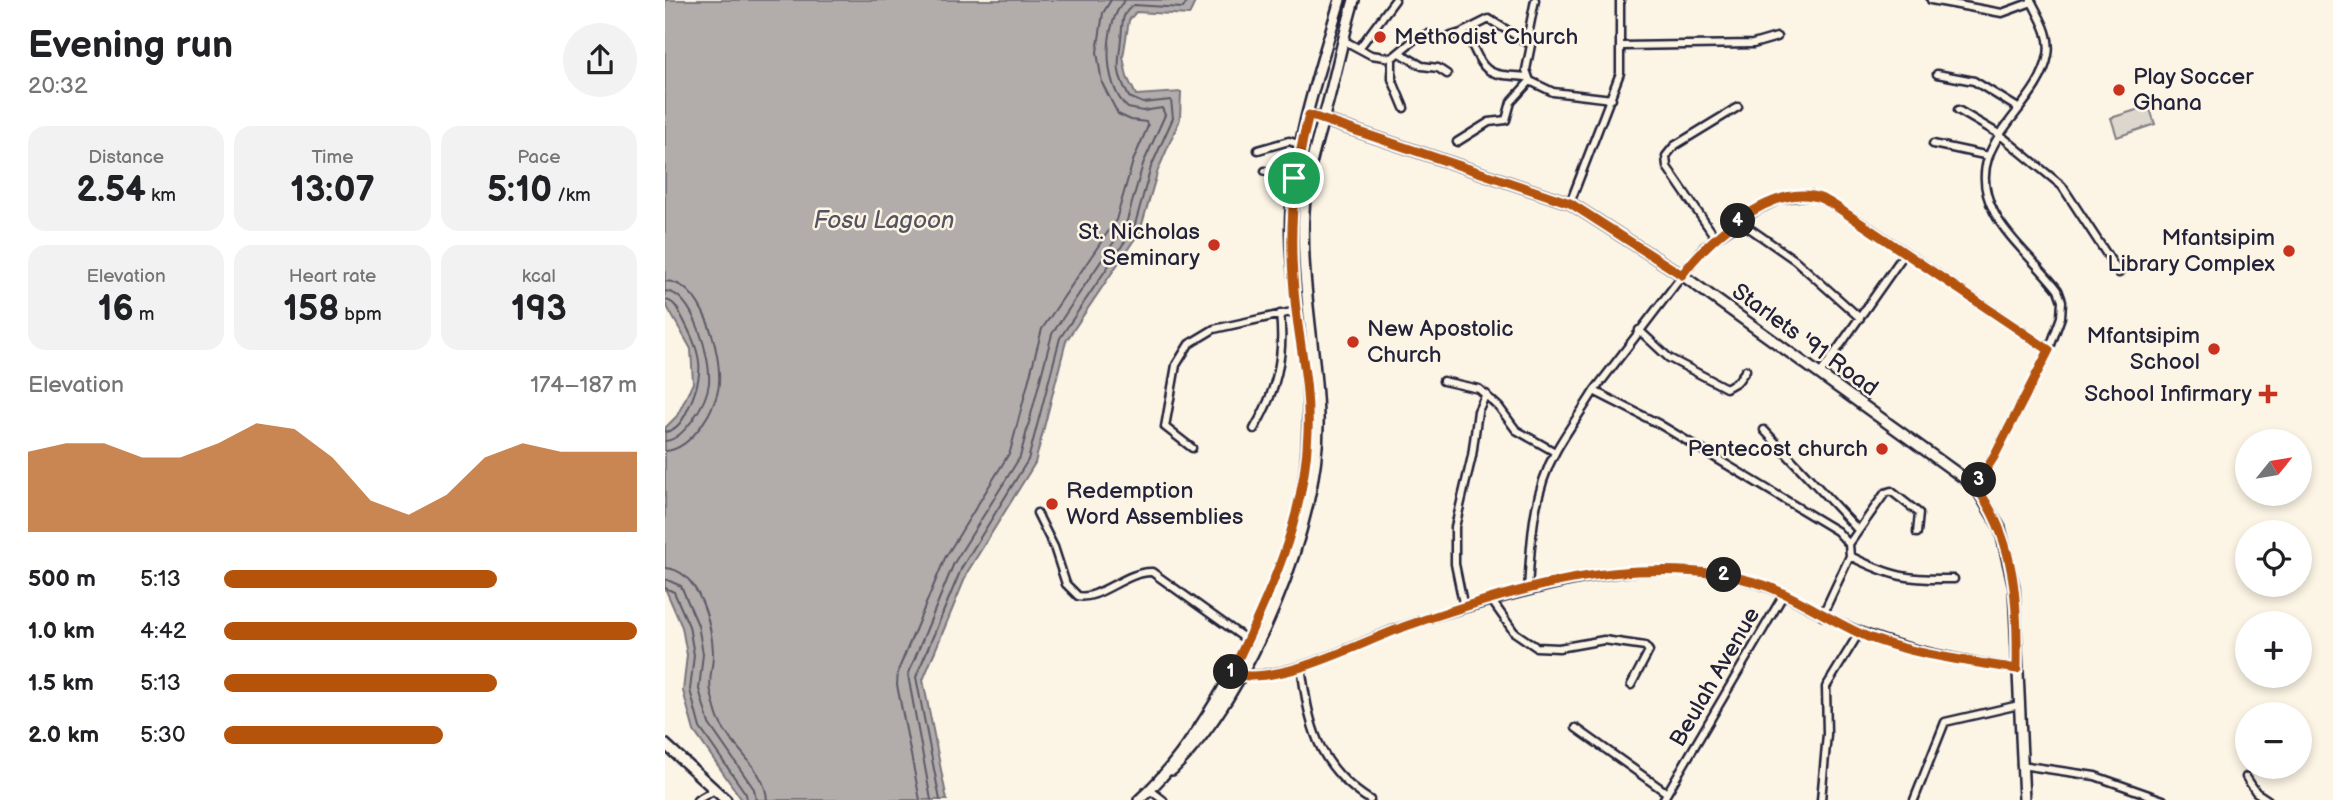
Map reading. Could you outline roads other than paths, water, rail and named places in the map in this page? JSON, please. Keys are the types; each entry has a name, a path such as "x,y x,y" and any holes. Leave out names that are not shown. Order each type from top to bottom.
{"street":[{"path":"1235,675 1247,640 1286,552 1302,493 1308,397 1296,311 1290,214 1301,145 1340,0"},
{"path":"1139,800 1199,741 1235,675 1297,546 1314,476 1318,406 1302,251 1305,196 1354,0"},
{"path":"1360,47 1395,0"},
{"path":"1527,40 1535,0"},
{"path":"1570,203 1621,73 1620,0"},
{"path":"1931,0 2002,13 2031,1 2047,33 2048,55 2037,81 1999,134 1984,167 1994,212 2059,290 2062,301 2061,317 2049,350 1994,457 1975,486"},
{"path":"1335,19 1348,21"},
{"path":"1343,40 1371,55 1392,58 1422,36 1430,35 1438,40 1461,33 1489,19 1527,40 1532,50 1528,79 1511,102 1506,120 1496,120 1483,125 1457,142"},
{"path":"1461,33 1470,41 1484,66 1491,72 1528,79 1553,92 1612,99"},
{"path":"1622,46 1753,44 1777,37"},
{"path":"1400,53 1422,66 1438,68 1447,74"},
{"path":"1392,58 1392,79 1404,108"},
{"path":"1937,74 1974,81 2018,107"},
{"path":"1329,100 1334,113 1345,126"},
{"path":"1715,237 1667,167 1666,156 1674,146 1738,107"},
{"path":"1958,110 1999,134 2062,186 2119,273"},
{"name":"Starlets '91 Road","path":"1309,115 1570,203 1682,275 1975,486 1995,515 2009,554 2014,587 2024,800"},
{"path":"1258,150 1289,141 1301,145"},
{"path":"1933,144 1989,156"},
{"path":"1265,171 1294,178"},
{"path":"1528,590 1532,524 1546,474 1555,452 1594,391 1698,252 1739,221 1780,199 1812,195 1830,203 2049,350"},
{"path":"1739,221 1795,260 1860,318"},
{"path":"1820,374 1905,253"},
{"path":"1192,448 1165,427 1179,355 1189,344 1214,329 1296,311"},
{"path":"1254,429 1272,393 1281,364 1283,342 1280,314"},
{"path":"1639,330 1669,358 1725,387 1734,385 1746,370"},
{"path":"1443,381 1470,385 1486,394 1516,430 1555,452"},
{"path":"1594,391 1752,478 1837,531 1849,544"},
{"path":"1464,608 1455,564 1455,527 1472,456 1478,411 1486,394"},
{"path":"1764,430 1858,530"},
{"path":"1822,616 1850,556 1849,544 1885,493 1891,491 1919,513 1917,533"},
{"path":"1037,513 1051,539 1066,584 1078,596 1084,597 1139,571 1152,572 1247,640"},
{"path":"1850,556 1888,575 1913,580 1954,579"},
{"name":"Beulah Avenue","path":"1235,675 1301,666 1403,627 1464,608 1528,590 1602,576 1667,570 1737,578 1784,594 1665,797"},
{"path":"1784,594 1859,633 1946,657 2017,669"},
{"path":"1492,601 1514,632 1536,647 1559,648 1604,640 1645,646 1649,651 1631,685"},
{"path":"1821,800 1827,734 1826,687 1859,633"},
{"path":"1301,666 1308,719 1318,745 1346,782 1370,800"},
{"path":"1914,800 1945,722 2019,705"},
{"path":"1576,729 1665,797"},
{"path":"665,744 726,800"},
{"path":"2021,765 2095,776 2163,800"},
{"path":"2247,779 2256,792 2268,800"},
{"path":"1152,787 1163,800"},
{"path":"697,800 715,790"}],"water":[{"name":"Fosu Lagoon","path":"665,0 1196,0 1189,15 1136,12 1129,20 1123,57 1127,77 1136,95 1181,92 1180,119 1158,170 1140,231 1066,341 1035,463 968,571 923,680 947,800 742,800 694,731 683,691 687,655 682,627 665,588 665,428 677,416 693,383 691,349 665,303"}],"place":[{"name":"Methodist Church","path":"1380,37"},
{"name":"Play Soccer Ghana","path":"2119,90"},
{"name":"St. Nicholas Seminary","path":"1214,245"},
{"name":"Mfantsipim Library Complex","path":"2289,251"},
{"name":"New Apostolic Church","path":"1353,342"},
{"name":"Mfantsipim School","path":"2214,349"},
{"name":"School Infirmary","path":"2268,394"},
{"name":"Pentecost church","path":"1882,449"},
{"name":"Redemption Word Assemblies","path":"1052,504"}]}
